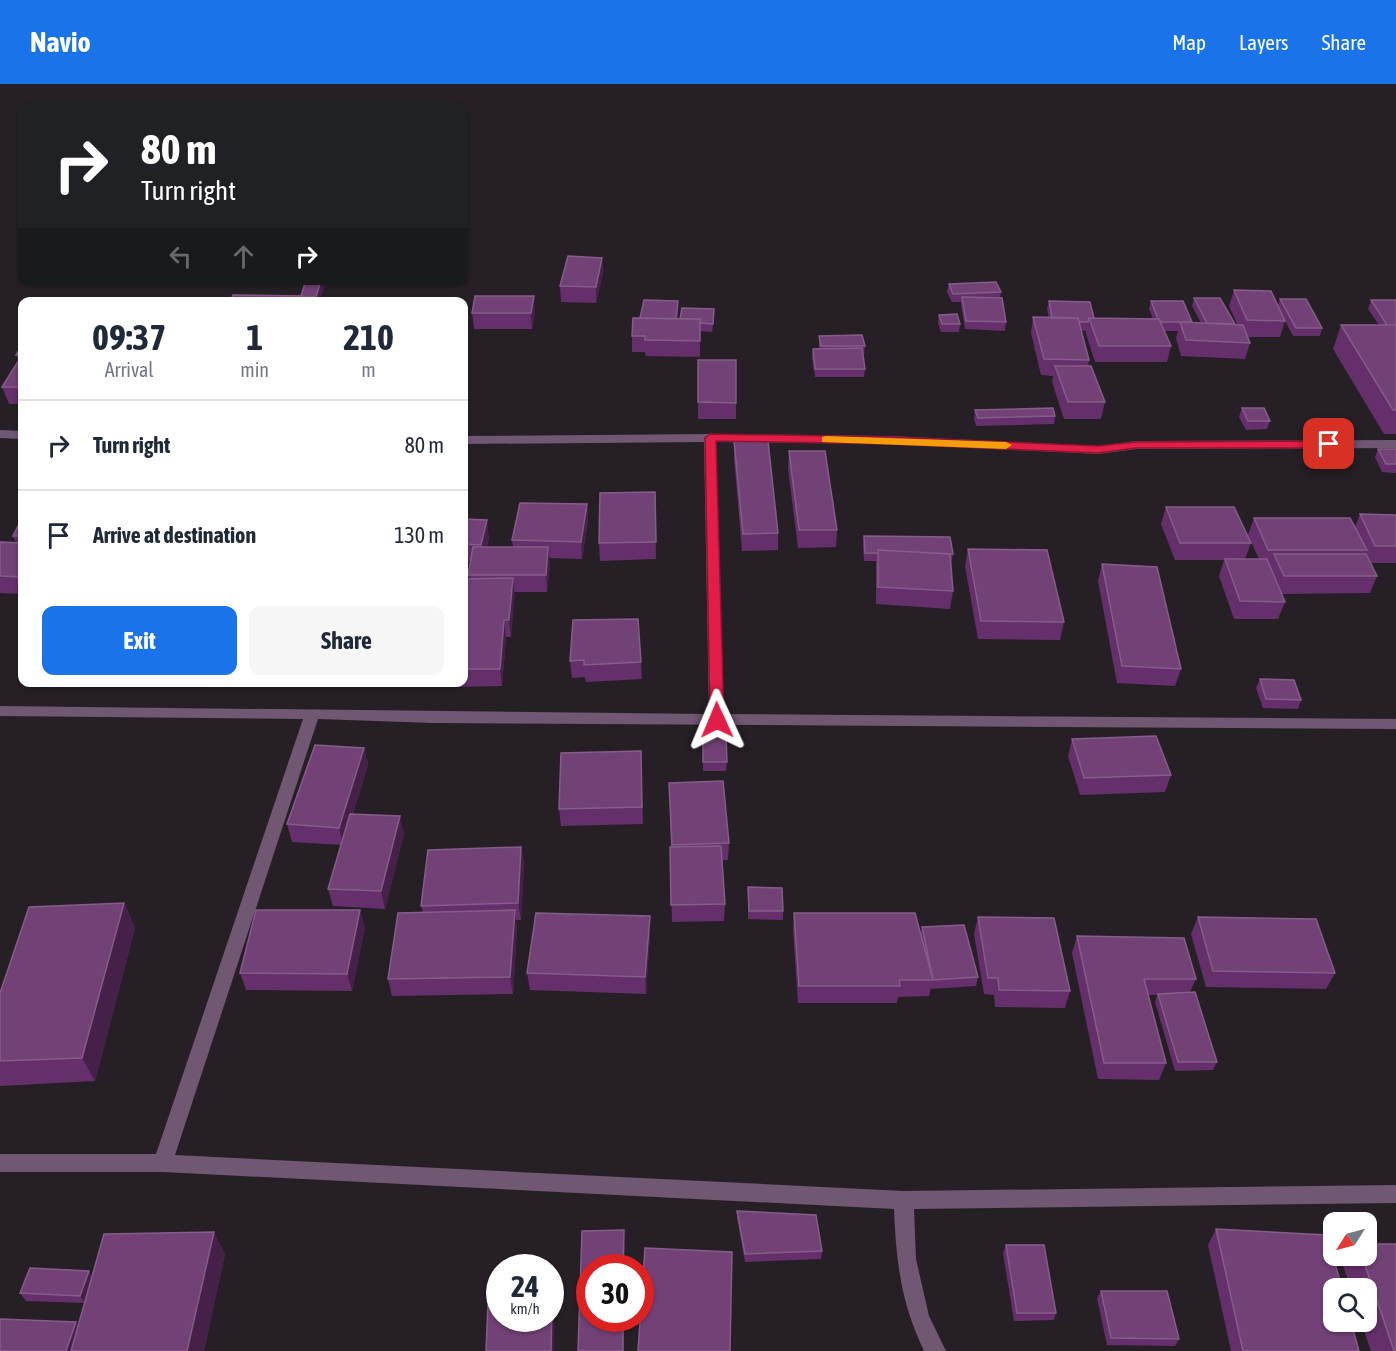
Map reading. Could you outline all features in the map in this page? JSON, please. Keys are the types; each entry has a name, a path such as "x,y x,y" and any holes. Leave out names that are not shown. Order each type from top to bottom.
{"street":[{"path":"0,434 18,435"},
{"path":"710,438 717,720"},
{"path":"468,440 710,438 891,440 1098,450 1136,445 1396,444"},
{"path":"0,711 312,714 433,718 1396,723"},
{"path":"164,1163 312,714"},
{"path":"0,1163 164,1163 904,1200 1396,1194"},
{"path":"904,1200 906,1259 918,1318 935,1351"}],"building":[{"path":"568,256 602,258 596,287 560,286"},
{"path":"996,282 1001,292 953,294 949,284"},
{"path":"304,285 320,285 316,297 301,296"},
{"path":"1234,290 1271,291 1285,321 1247,320"},
{"path":"233,295 302,296 302,297 232,297"},
{"path":"475,296 534,296 531,313 472,313"},
{"path":"962,297 1002,298 1006,322 966,321"},
{"path":"1194,298 1220,298 1235,324 1207,323"},
{"path":"1280,299 1306,299 1322,328 1296,328"},
{"path":"644,300 678,301 676,319 640,318"},
{"path":"1371,300 1396,300 1396,325 1387,325"},
{"path":"1049,301 1090,302 1094,318 1089,318 1088,322 1079,322 1078,318 1052,318"},
{"path":"1151,301 1183,301 1192,322 1161,322"},
{"path":"682,308 714,309 713,324 700,323 700,319 680,319"},
{"path":"957,314 960,324 942,324 939,315"},
{"path":"1033,317 1078,318 1089,360 1044,359"},
{"path":"633,318 700,319 700,341 645,340 645,336 632,336"},
{"path":"1089,318 1159,319 1171,346 1099,346"},
{"path":"1180,322 1243,325 1250,343 1186,340"},
{"path":"1341,325 1396,325 1396,410 1393,410"},
{"path":"862,335 865,346 821,346 819,336"},
{"path":"862,348 865,369 815,369 813,349"},
{"path":"698,360 736,360 736,403 698,402"},
{"path":"18,361 18,387 2,387"},
{"path":"1055,366 1091,366 1105,402 1068,402"},
{"path":"1053,408 1055,416 978,418 975,410"},
{"path":"1242,408 1264,408 1270,421 1248,421"},
{"path":"734,441 768,441 778,533 743,534"},
{"path":"1378,449 1396,449 1396,464 1386,464"},
{"path":"789,451 825,451 837,530 799,530"},
{"path":"655,492 656,542 599,543 600,493"},
{"path":"520,503 587,504 581,542 512,540"},
{"path":"1166,507 1234,507 1251,543 1180,543"},
{"path":"1360,514 1396,515 1396,546 1375,546"},
{"path":"1254,518 1350,518 1367,550 1268,550"},
{"path":"468,519 487,520 481,545 468,544"},
{"path":"18,526 18,536 13,536"},
{"path":"864,536 950,537 953,554 878,550 878,553 865,553"},
{"path":"0,542 18,543 18,577 0,576"},
{"path":"473,547 548,547 546,575 468,575"},
{"path":"968,549 1047,550 1064,622 981,621"},
{"path":"878,550 950,554 953,591 878,587"},
{"path":"1274,554 1366,554 1377,576 1284,576"},
{"path":"1225,559 1267,559 1285,602 1240,601"},
{"path":"1102,564 1157,567 1181,669 1122,666"},
{"path":"513,578 509,620 504,620 500,669 468,669 468,579"},
{"path":"638,619 641,662 584,665 584,660 570,661 573,620"},
{"path":"1260,679 1294,680 1301,700 1266,699"},
{"path":"726,736 727,762 703,762 703,737"},
{"path":"1156,736 1171,775 1084,778 1072,739"},
{"path":"315,745 364,748 339,828 287,824"},
{"path":"641,751 642,807 559,809 561,753"},
{"path":"723,781 729,843 672,845 669,783"},
{"path":"350,814 400,816 381,891 328,889"},
{"path":"721,846 725,904 671,905 670,847"},
{"path":"521,847 518,903 421,906 428,850"},
{"path":"748,887 782,888 783,911 749,911"},
{"path":"124,903 82,1058 0,1061 0,993 29,907"},
{"path":"256,910 360,910 347,974 240,973"},
{"path":"515,910 510,977 388,979 398,913"},
{"path":"536,913 650,916 645,977 527,973"},
{"path":"794,913 915,913 933,980 899,980 900,986 799,986"},
{"path":"978,917 1054,918 1070,991 999,990 998,978 988,978"},
{"path":"1198,917 1316,919 1335,973 1213,971"},
{"path":"964,925 978,977 933,980 922,927"},
{"path":"1077,936 1184,938 1196,979 1144,979 1166,1063 1104,1063"},
{"path":"1195,992 1217,1062 1178,1062 1158,994"},
{"path":"737,1211 816,1215 822,1251 745,1254"},
{"path":"1216,1229 1323,1235 1323,1266 1336,1266 1339,1278 1323,1278 1323,1332 1354,1332 1359,1351 1243,1351"},
{"path":"624,1230 623,1254 581,1254 582,1231"},
{"path":"214,1232 187,1351 71,1351 104,1234"},
{"path":"1377,1244 1396,1244 1396,1351 1394,1351 1377,1301 1377,1278 1369,1278 1365,1266 1377,1266"},
{"path":"1006,1245 1044,1245 1056,1313 1017,1313"},
{"path":"645,1248 732,1252 730,1351 638,1351 639,1332 654,1332 654,1254 645,1254"},
{"path":"30,1268 89,1271 80,1296 20,1293"},
{"path":"1101,1291 1167,1291 1179,1339 1111,1338"},
{"path":"0,1319 76,1322 66,1351 0,1351"},
{"path":"487,1332 551,1332 551,1351 486,1351"},
{"path":"579,1332 623,1332 623,1351 578,1351"}],"slow traffic":[{"path":"826,439 1006,445"}],"route":[{"path":"717,720 710,438 891,440 1098,450 1136,445 1329,444"}]}
